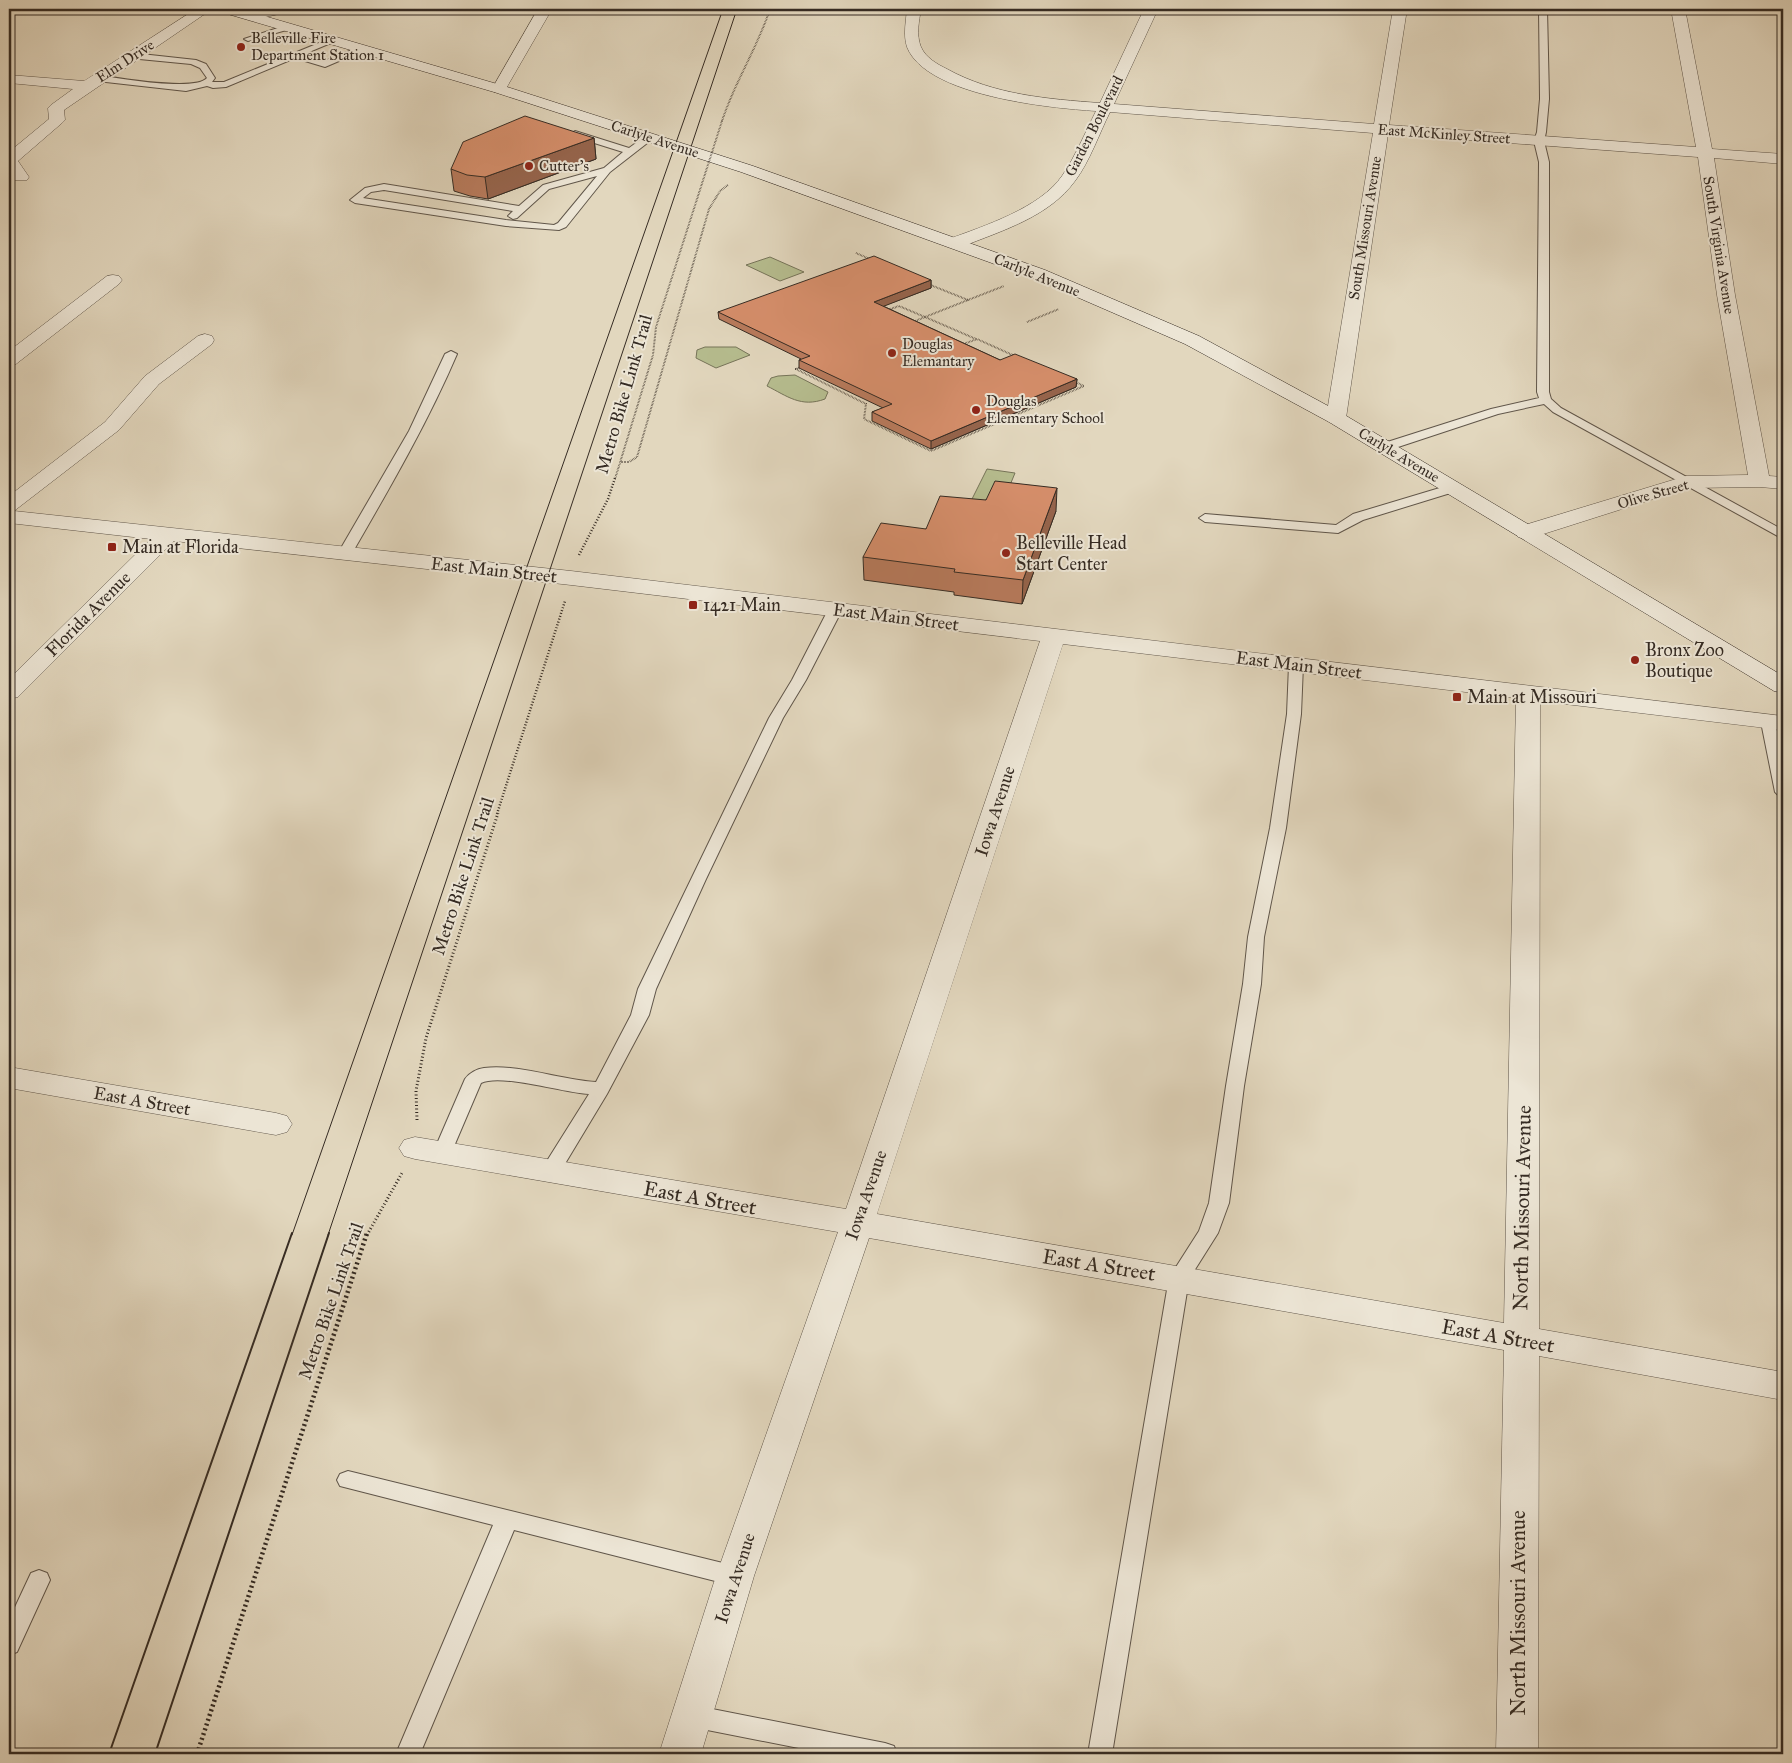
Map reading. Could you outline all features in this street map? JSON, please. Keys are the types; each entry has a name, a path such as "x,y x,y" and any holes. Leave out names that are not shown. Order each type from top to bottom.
{"street":[{"name":"Elm Drive","path":"9,79 92,82 205,9"},
{"name":"Carlyle Avenue","path":"226,9 252,16 285,18 334,40 500,89 650,137 1039,274 1192,340 1336,418 1783,686"},
{"path":"500,89 545,9"},
{"name":"East McKinley Street","path":"914,9 912,44 917,54 929,64 969,84 999,93 1053,103 1783,159"},
{"name":"Garden Boulevard","path":"955,243 1020,217 1057,192 1069,178 1105,108 1151,9"},
{"name":"South Missouri Avenue","path":"1336,418 1400,9"},
{"name":"South Virginia Avenue","path":"1678,9 1705,153 1726,295 1760,481"},
{"path":"21,177 9,160 57,120 56,108 92,82"},
{"path":"9,360 113,280"},
{"path":"9,506 112,426 152,380 205,340"},
{"name":"Olive Street","path":"1526,532 1686,482 1760,481 1783,483"},
{"name":"East Main Street","path":"9,517 167,536 571,578 1776,723"},
{"name":"Florida Avenue","path":"9,692 167,536"},
{"name":"Iowa Avenue","path":"680,1754 735,1576 857,1225 1054,636"},
{"name":"North Missouri Avenue","path":"1517,1754 1528,692"},
{"name":"East A Street","path":"9,1077 276,1124"},
{"name":"East A Street","path":"428,1151 1179,1278 1783,1386"}],"lane":[{"path":"1542,9 1544,101 1542,136 1539,141 1544,162 1543,392 1546,400 1557,410 1783,535"},
{"path":"248,38 285,18"},
{"path":"92,82 186,88 207,83 213,86 226,84 334,40"},
{"path":"295,56 325,64 363,49"},
{"path":"132,56 193,62 203,66 210,78 207,83"},
{"path":"563,130 630,151"},
{"path":"520,209 384,187 368,190 355,200 506,224 549,228 560,227 607,170 650,137"},
{"path":"506,224 520,209 546,187 607,170"},
{"path":"344,555 435,394 451,354"},
{"path":"1385,447 1495,411 1546,400"},
{"path":"1205,518 1338,529 1358,517 1453,488"},
{"path":"550,1172 601,1088 640,1015 647,989 723,827 776,718 799,680 835,610"},
{"path":"1100,1754 1179,1278 1208,1233 1219,1204 1234,1086 1252,984 1256,937 1282,799 1294,714 1296,665"},
{"path":"1776,723 1783,792"},
{"path":"428,1151 474,1079 484,1074 517,1076 574,1087 601,1088"},
{"path":"348,1480 735,1576"},
{"path":"408,1754 507,1519"},
{"path":"9,1645 39,1580"},
{"path":"692,1716 885,1754"}],"path":[{"name":"Metro Bike Link Trail","path":"197,1754 369,1228 399,1178 428,1151 416,1091 426,1038 576,560 608,499 621,462 653,355 656,327 722,121 731,95 756,46 770,9"},
{"path":"621,462 630,462 637,457 709,209 720,191 730,184"},
{"path":"856,253 880,263"},
{"path":"927,283 968,300"},
{"path":"907,324 1007,284"},
{"path":"885,311 899,306 1021,359"},
{"path":"959,346 977,339"},
{"path":"810,362 796,369 866,404 864,419 931,451 1084,386 1066,378"}],"green space":[{"path":"770,257 804,272 780,281 746,265"},
{"path":"705,347 736,347 750,355 716,368 696,358 697,350"},
{"path":"795,375 828,392 825,399 809,402 794,400 767,386 771,378"},
{"path":"987,469 1015,473 1008,490 967,509"}],"building":[{"path":"525,116 594,138 485,177 467,175 451,169 463,142"},
{"name":"Douglas Elemantary","path":"874,256 931,280 874,302 1000,360 1015,354 1077,379 931,441 872,412 892,404 799,360 810,356 718,312"},
{"path":"995,481 1057,488 1023,580 954,572 955,569 863,557 881,523 926,529 940,496 986,500"}],"tram line":[{"path":"292,1235 723,9"},
{"path":"328,1235 737,9"},
{"path":"109,1754 292,1233"},
{"path":"155,1754 329,1233"}],"place":[{"name":"Belleville Fire Department Station 1","path":"241,47"},
{"name":"Cutter's","path":"529,166"},
{"name":"Douglas Elemantary","path":"892,353"},
{"name":"Douglas Elementary School","path":"976,410"},
{"name":"Main at Florida","path":"112,547"},
{"name":"Belleville Head Start Center","path":"1006,553"},
{"name":"1421 Main","path":"693,605"},
{"name":"Bronx Zoo Boutique","path":"1635,660"},
{"name":"Main at Missouri","path":"1457,697"}]}
